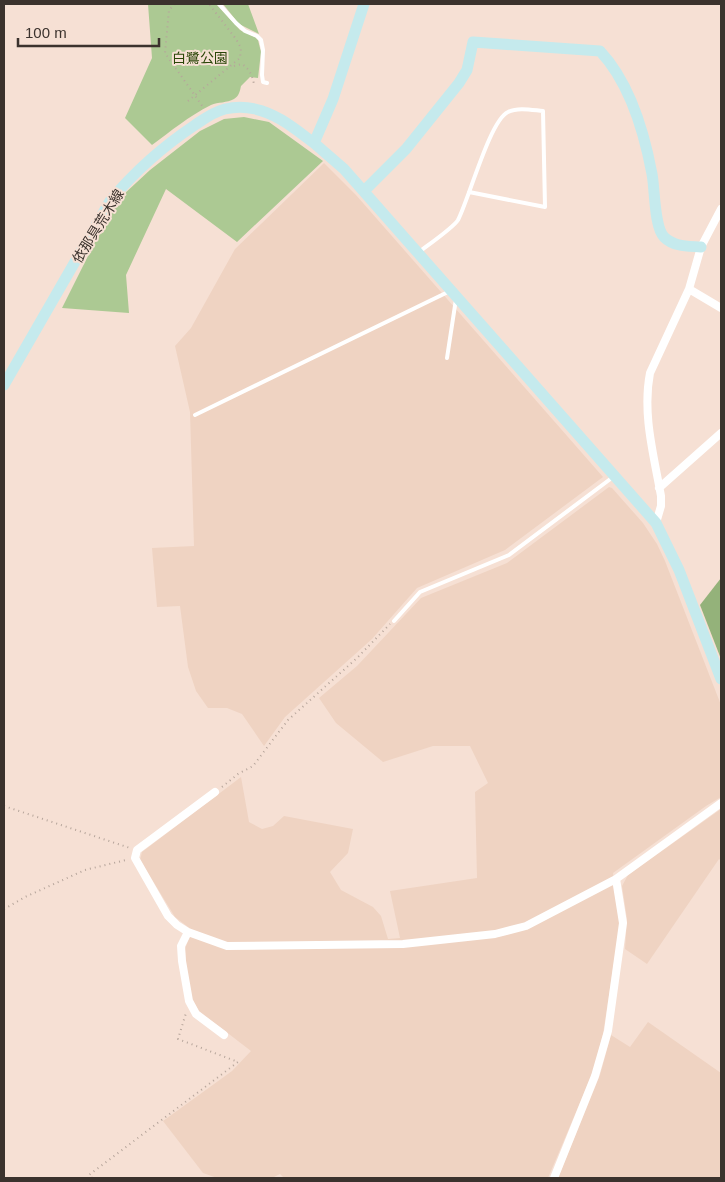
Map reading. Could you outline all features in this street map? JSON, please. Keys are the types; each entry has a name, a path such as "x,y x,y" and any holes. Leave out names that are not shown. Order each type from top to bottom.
{"street":[{"path":"314,143 334,99 364,4"},
{"path":"364,191 406,149 459,83 467,70 473,42 600,51 611,63 636,113 646,144 659,225 663,236 674,244 701,247"},
{"name":"依那具荒木線","path":"4,385 110,202 126,182 154,155 213,113 225,109 240,108 267,112 282,119 334,159 656,523 679,570 721,679"},
{"path":"656,523 661,506 647,414 650,373 690,289 701,247 721,209"},
{"path":"690,289 721,308"},
{"path":"659,488 721,432"},
{"path":"215,792 136,854 168,916 188,932 227,946 403,944 495,934 526,926 616,879 721,803"},
{"path":"554,1178 595,1076 608,1032 623,923 616,879"},
{"path":"188,932 181,946 189,1001 196,1014 224,1035"}],"lane":[{"path":"218,4 245,31 257,36 261,40 263,50 262,76 263,82 267,83"},
{"path":"417,254 457,222 469,192 498,120 508,112 524,110 543,111 546,206 469,192"},
{"path":"447,358 453,294"},
{"path":"195,415 453,294"},
{"path":"394,621 420,592 509,555 614,476"}],"path":[{"path":"175,4 169,10 165,53 206,111"},
{"path":"188,101 233,66 240,58 241,48 210,4"},
{"path":"233,66 242,64 248,69 253,76 254,84"},
{"path":"215,792 238,774 253,766 288,720 357,658 394,621"},
{"path":"4,806 136,854"},
{"path":"4,909 25,897 85,870 136,854"},
{"path":"92,1178 89,1175 238,1062 178,1039 189,1001"}],"shaded area":[{"path":"324,163 356,195 603,477 505,550 417,588 372,639 285,717 264,746 242,714 227,708 208,708 196,691 188,667 180,606 157,607 152,548 194,546 190,412 175,346 191,328 235,249"},
{"path":"609,487 643,523 657,544 721,705 721,797 613,873 620,923 603,1034 593,1072 548,1178 284,1178 280,1174 272,1178 217,1178 203,1173 163,1121 232,1071 251,1051 199,1011 191,997 186,970 185,949 192,930 175,917 140,860 142,852 241,777 249,822 262,829 273,826 284,816 353,829 348,853 330,872 341,890 373,907 381,916 388,939 400,938 390,891 477,878 475,792 488,783 470,746 433,746 383,762 336,723 319,698 357,666 421,598 507,563"},
{"path":"721,809 721,861 719,859 647,964 625,949 627,919 622,886 628,875"},
{"path":"648,1022 721,1073 721,1178 558,1178 600,1075 611,1035 630,1047"}],"green space":[{"name":"白鷺公園","path":"148,4 216,4 240,30 258,40 261,52 258,78 250,77 241,86 236,98 203,109 152,145 125,118 152,58"},
{"path":"223,4 248,4 259,34 239,24"},
{"path":"244,117 269,122 323,161 237,242 166,189 126,275 129,313 62,308 93,246 90,244 123,195 150,170 200,131 224,119"},
{"path":"721,578 721,659 700,605"}]}
